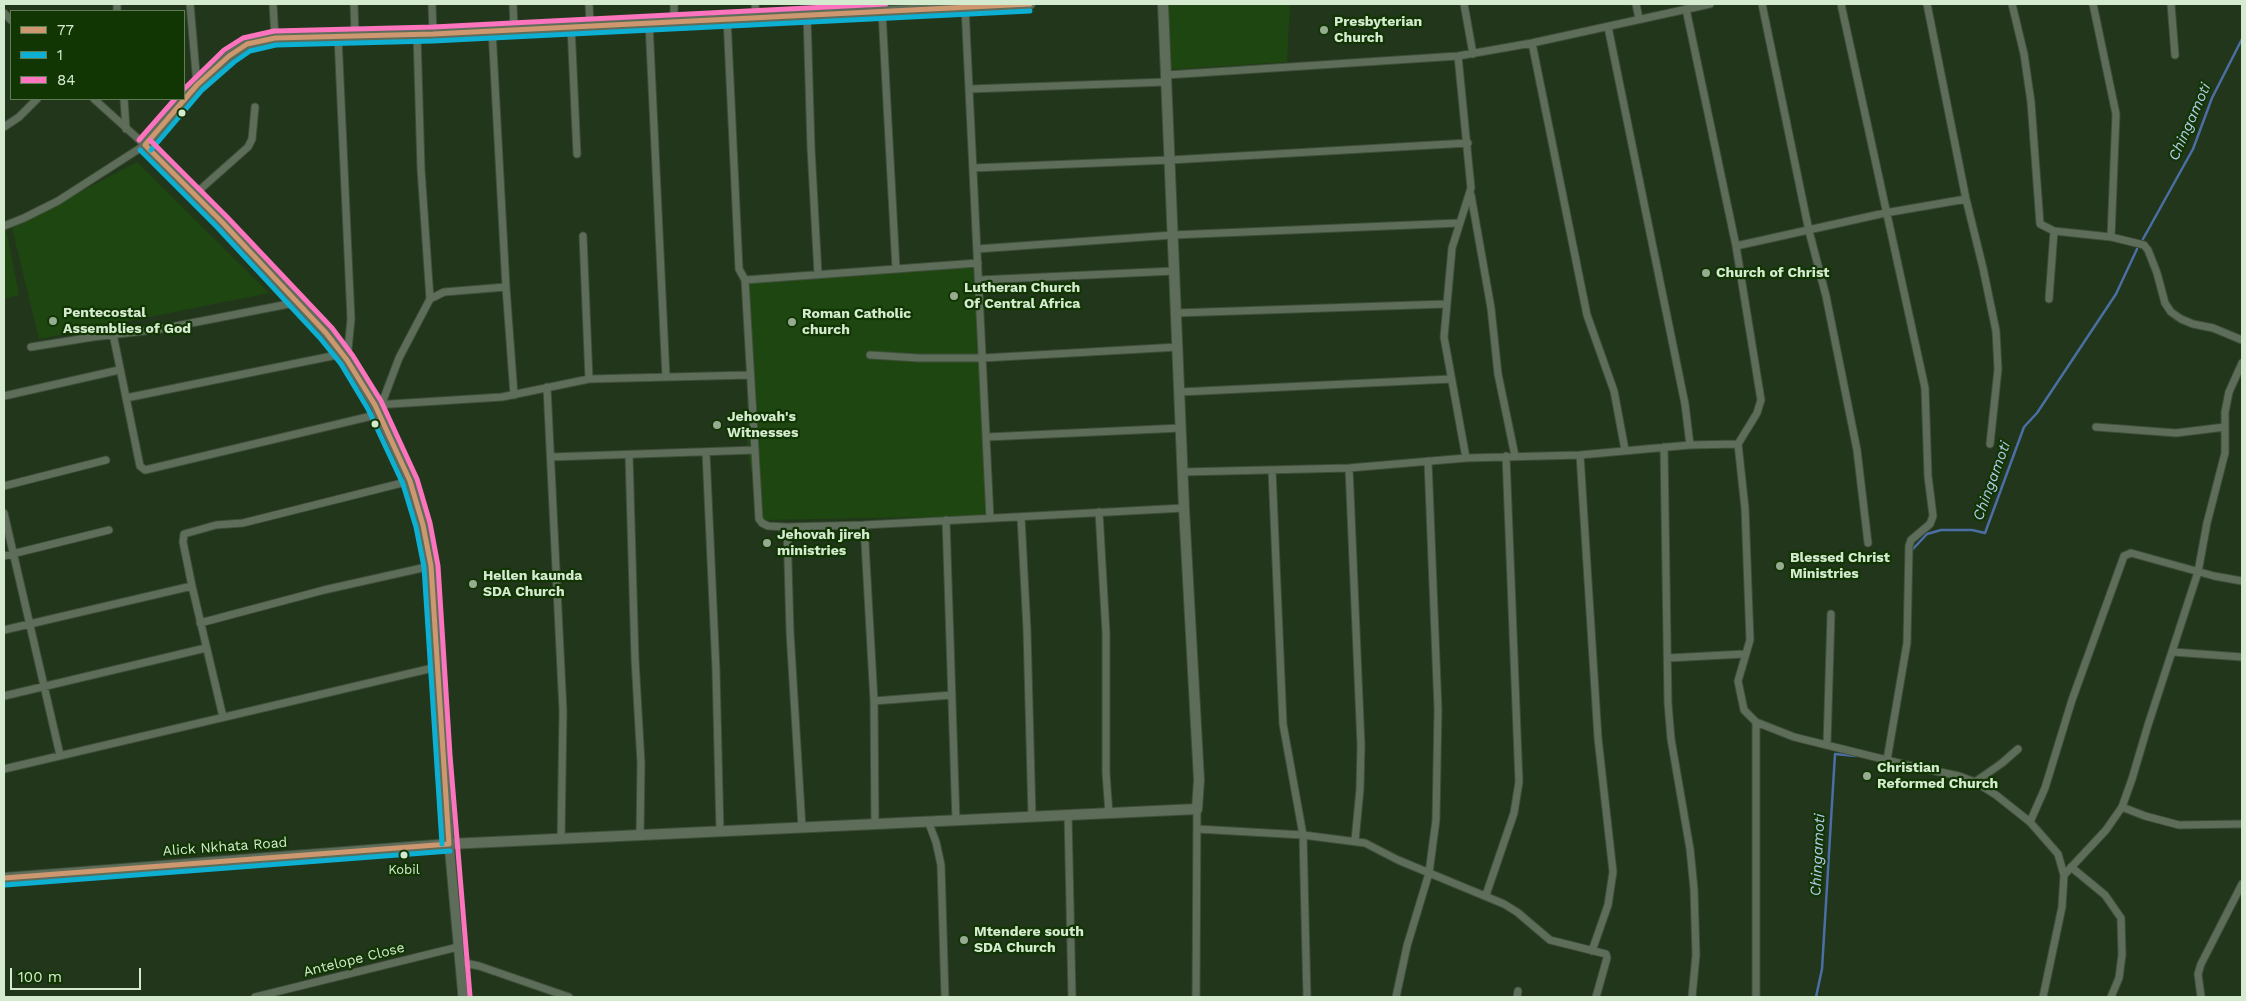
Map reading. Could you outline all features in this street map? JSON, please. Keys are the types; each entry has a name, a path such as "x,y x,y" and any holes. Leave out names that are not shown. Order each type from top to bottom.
{"main road":[{"path":"185,99 197,85 238,50 248,44 275,38 433,34 806,15 831,9 882,12 918,7 1030,4"},
{"path":"1163,4 1184,508 1198,780 1197,809"},
{"path":"184,100 145,145 299,302 344,357 378,404 380,414 410,481 423,525 431,566 449,844"},
{"name":"Alick Nkhata Road","path":"4,878 449,844 1197,809"}],"street":[{"path":"190,4 197,85"},
{"path":"273,4 275,38"},
{"path":"354,4 355,36"},
{"path":"432,4 433,34"},
{"path":"513,4 514,29"},
{"path":"589,4 590,25"},
{"path":"674,4 674,21"},
{"path":"756,4 756,17"},
{"path":"1464,4 1473,54"},
{"path":"1636,4 1639,19"},
{"path":"970,89 1166,78 1458,56 1532,43 1710,4"},
{"path":"1762,4 1809,231 1826,296 1857,450 1868,543"},
{"path":"1841,4 1885,213 1924,378 1928,476 1933,516 1930,524 1911,540 1909,546 1908,643 1887,760"},
{"path":"1927,4 1998,348 1998,369 1990,444"},
{"path":"2012,4 2024,54 2031,102 2040,224 2054,231 2111,237 2144,245 2148,250 2165,303 2172,312 2193,324 2213,328 2242,340"},
{"path":"2093,4 2116,114 2111,237"},
{"path":"2171,4 2175,55"},
{"path":"964,7 970,89 990,518"},
{"path":"1686,9 1736,246 1761,400 1758,413 1738,444 1745,508 1749,592 1750,640 1744,654 1738,681 1744,710 1756,722 1794,737 1959,776 1975,782 2002,799 2030,822 2058,854 2064,874 2062,908 2043,997"},
{"path":"882,12 896,269"},
{"path":"806,15 818,274"},
{"path":"727,18 739,269 745,280 758,519 768,526 787,527 864,525 1184,508"},
{"path":"649,23 666,377"},
{"path":"571,26 577,154"},
{"path":"1608,27 1685,404 1690,445"},
{"path":"492,30 514,395"},
{"path":"417,34 421,169 430,299 399,358 378,404 453,401 514,395 589,379 750,375"},
{"path":"126,398 344,357 351,320 338,37"},
{"path":"1532,43 1557,157 1587,315 1612,384 1625,450"},
{"path":"1458,56 1468,143 1471,193 1490,308 1498,374 1515,456"},
{"path":"4,127 19,117 36,100"},
{"path":"4,226 58,201 145,145 95,100"},
{"path":"124,100 126,129"},
{"path":"195,194 248,147 252,139 255,106"},
{"path":"973,168 1170,160 1468,143"},
{"path":"1466,458 1444,337 1452,248 1459,223 1466,210 1471,193"},
{"path":"1736,246 1885,213 1966,199"},
{"path":"977,249 1173,235 1459,223"},
{"path":"2049,299 2054,231"},
{"path":"583,236 589,379"},
{"path":"745,280 978,263"},
{"path":"979,280 1174,271"},
{"path":"430,299 444,292 506,287"},
{"path":"31,347 113,334 162,329 299,302"},
{"path":"1176,313 1446,304"},
{"path":"113,334 140,466 145,470 380,414"},
{"path":"870,355 919,358 983,358 1178,348"},
{"path":"2064,874 2106,830 2122,807 2198,572 2207,523 2225,453 2225,412 2229,392 2242,363"},
{"path":"4,396 119,370"},
{"path":"1180,392 1451,379"},
{"path":"547,388 558,647 563,711 561,839"},
{"path":"2096,427 2176,434 2225,427"},
{"path":"987,437 1181,428"},
{"path":"1183,472 1349,468 1466,458 1580,455 1690,445 1738,444"},
{"path":"1664,447 1670,739 1690,850 1694,889 1696,956 1692,997"},
{"path":"551,457 755,450"},
{"path":"706,452 716,670 720,832"},
{"path":"629,455 635,659 641,763 640,836"},
{"path":"1580,455 1598,738 1613,872 1608,905 1592,951"},
{"path":"1486,896 1514,813 1519,782 1506,456"},
{"path":"4,486 106,460"},
{"path":"1396,997 1407,946 1429,873 1436,820 1438,709 1428,461"},
{"path":"1349,468 1361,745 1356,841"},
{"path":"1272,470 1283,724 1303,835 1307,997"},
{"path":"223,717 200,624 182,538 188,531 224,523 243,523 410,481"},
{"path":"1099,512 1106,633 1106,773 1109,814"},
{"path":"4,513 60,756"},
{"path":"1020,517 1027,640 1032,816"},
{"path":"946,520 956,821"},
{"path":"864,525 874,701 875,825"},
{"path":"787,527 790,632 802,828"},
{"path":"4,556 109,530"},
{"path":"2030,822 2045,788 2072,700 2124,556 2131,553 2198,572 2242,581"},
{"path":"200,624 324,590 431,566"},
{"path":"4,630 192,586"},
{"path":"1827,745 1831,614"},
{"path":"4,696 206,648"},
{"path":"2173,652 2242,657"},
{"path":"1668,658 1744,654"},
{"path":"4,769 437,667"},
{"path":"874,701 952,695"},
{"path":"1756,722 1756,997"},
{"path":"1975,782 2002,764 2018,748"},
{"path":"2122,807 2145,816 2179,824 2242,824"},
{"path":"1196,997 1197,809"},
{"path":"1068,815 1072,997"},
{"path":"928,822 936,842 941,865 945,997"},
{"path":"1197,829 1303,835 1365,843 1429,873 1486,896 1517,912 1550,940 1607,956 1596,997"},
{"path":"449,844 464,997"},
{"path":"2071,867 2105,895 2121,918 2122,955 2112,997"},
{"path":"2201,997 2198,974 2201,964 2242,884"},
{"name":"Antelope Close","path":"255,997 458,947"},
{"path":"460,962 479,966 569,997"}],"shaded area":[{"path":"1161,4 1290,4 1287,62 1164,70"},
{"path":"137,162 269,293 39,339 12,228"},
{"path":"4,223 19,295 4,299"},
{"path":"974,260 987,516 762,520 747,451 747,276"}],"waterway":[{"name":"Chingamoti","path":"2143,239 2193,149 2212,98 2242,39"},
{"name":"Chingamoti","path":"1912,550 1927,534 1941,530 1972,530 1985,533 2024,427 2037,413 2116,294 2137,249"},
{"name":"Chingamoti","path":"1816,997 1822,969 1835,754 1856,756"}],"transit line":[{"name":"84","path":"185,88 224,50 243,38 274,31 433,27 886,4"},
{"name":"77","path":"185,99 197,85 229,56 247,44 275,38 433,34 1030,4"},
{"name":"1","path":"151,150 202,90 234,62 250,51 276,45 433,41 1030,11"},
{"name":"84","path":"139,140 174,100"},
{"name":"77","path":"145,145 184,100"},
{"name":"84","path":"150,140 227,217 332,328 353,356 381,401 417,479 430,523 438,566 450,755 470,996"},
{"name":"77","path":"145,145 222,222 326,333 347,360 375,405 410,481 423,525 431,566 449,844"},
{"name":"1","path":"140,150 217,227 320,338 341,364 368,409 403,484 416,527 424,567 442,844"},
{"name":"77","path":"4,878 449,844"},
{"name":"1","path":"5,885 450,851"}],"place":[{"name":"Presbyterian Church","path":"1324,30"},
{"name":"Church of Christ","path":"1706,273"},
{"name":"Lutheran Church Of Central Africa","path":"954,296"},
{"name":"Pentecostal Assemblies of God","path":"53,321"},
{"name":"Roman Catholic church","path":"792,322"},
{"name":"Jehovah's Witnesses","path":"717,425"},
{"name":"Jehovah jireh ministries","path":"767,543"},
{"name":"Blessed Christ Ministries","path":"1780,566"},
{"name":"Hellen kaunda SDA Church","path":"473,584"},
{"name":"Christian Reformed Church","path":"1867,776"},
{"name":"Kobil","path":"404,855"},
{"name":"Mtendere south SDA Church","path":"964,940"}]}
